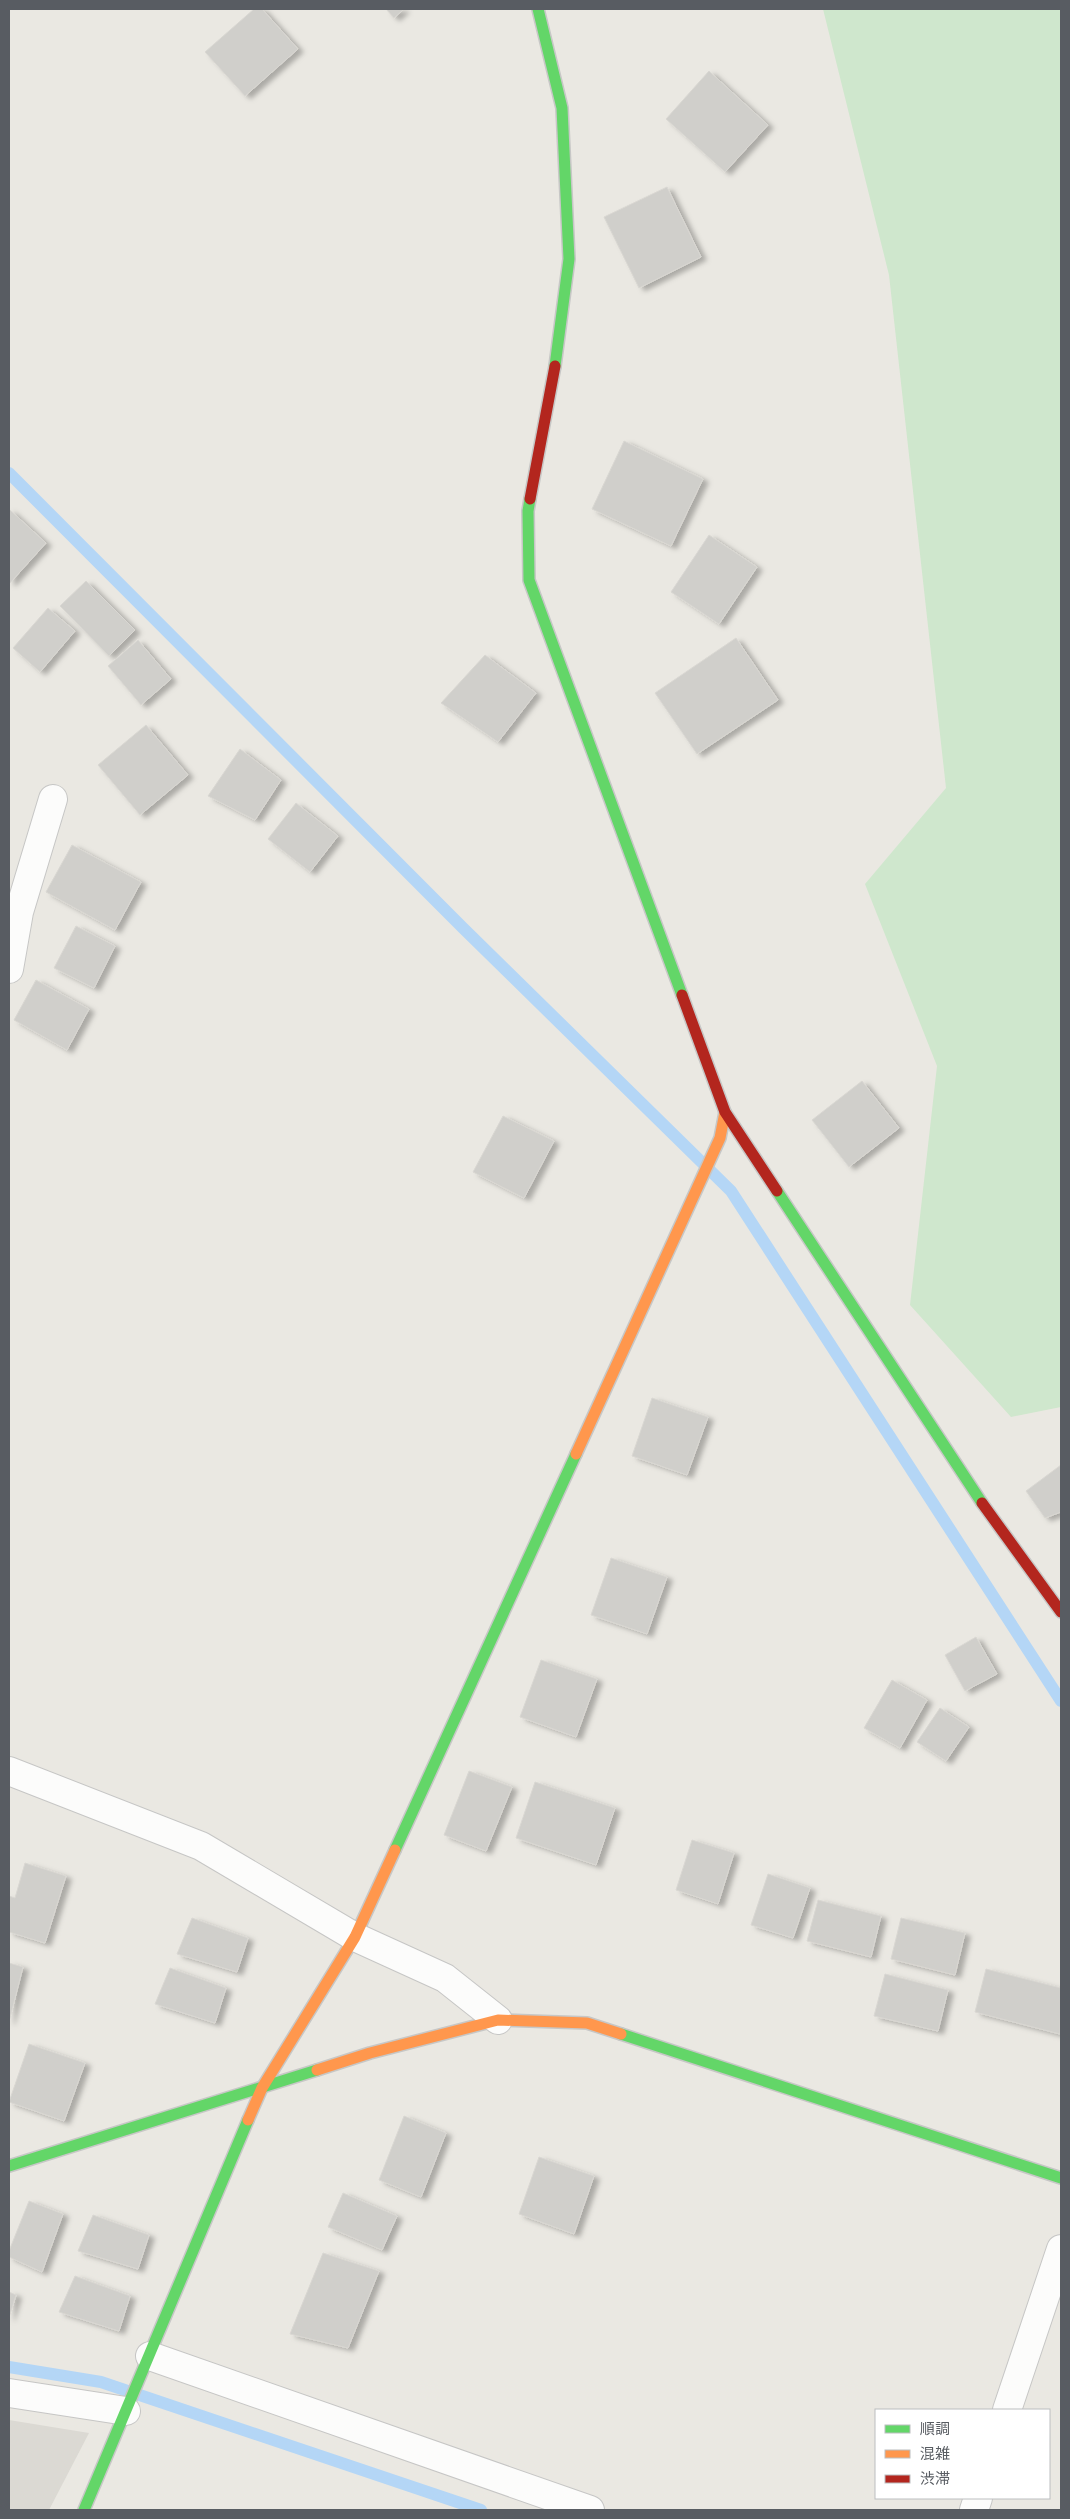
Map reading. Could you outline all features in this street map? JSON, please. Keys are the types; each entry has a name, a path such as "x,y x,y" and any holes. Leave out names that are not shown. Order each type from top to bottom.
{"street":[{"path":"538,9 562,108 569,259 561,334 528,511 529,580 725,1112 981,1501 1061,1612"},
{"path":"9,969 19,912 53,799"},
{"path":"84,2510 262,2088 355,1937 692,1194 720,1138 725,1112"},
{"path":"9,1772 201,1846 355,1937 445,1978 498,2020"},
{"path":"9,2166 370,2053 498,2020 587,2023 1061,2178"},
{"path":"1007,2409 1061,2250"},
{"path":"150,2356 590,2510"},
{"path":"9,2394 126,2411"}],"shaded area":[{"path":"9,2420 89,2433 49,2510 9,2510"}],"green space":[{"path":"823,9 1061,9 1061,1407 1011,1417 910,1305 937,1066 865,884 946,788 889,275"}],"building":[{"path":"254,9 262,9 298,49 245,96 205,52"},
{"path":"386,9 404,9 394,18"},
{"path":"709,71 768,125 725,172 666,119"},
{"path":"667,187 701,257 639,288 604,217"},
{"path":"624,441 703,479 671,546 592,509"},
{"path":"9,509 46,543 10,583 9,582"},
{"path":"709,535 757,567 719,624 671,592"},
{"path":"86,581 135,630 109,656 60,606"},
{"path":"48,608 75,631 40,672 13,648"},
{"path":"736,638 778,700 697,754 655,693"},
{"path":"138,640 171,679 141,705 108,666"},
{"path":"485,655 536,693 498,742 441,703"},
{"path":"146,725 188,775 140,815 98,765"},
{"path":"240,749 281,780 255,820 208,796"},
{"path":"296,803 338,836 310,872 268,839"},
{"path":"72,845 141,882 115,930 46,892"},
{"path":"76,926 115,946 94,988 54,968"},
{"path":"36,980 89,1009 67,1050 14,1020"},
{"path":"862,1081 899,1128 849,1167 812,1120"},
{"path":"503,1116 554,1141 524,1198 473,1172"},
{"path":"652,1398 708,1417 687,1475 632,1456"},
{"path":"1061,1465 1061,1512 1045,1518 1026,1491"},
{"path":"611,1558 667,1577 647,1634 591,1615"},
{"path":"976,1637 997,1674 965,1691 945,1655"},
{"path":"541,1660 597,1679 576,1737 520,1717"},
{"path":"892,1680 927,1700 900,1748 864,1728"},
{"path":"940,1708 969,1727 946,1761 917,1742"},
{"path":"469,1771 512,1787 486,1851 444,1835"},
{"path":"535,1782 615,1808 596,1865 516,1838"},
{"path":"692,1840 734,1853 718,1904 676,1890"},
{"path":"25,1863 66,1876 45,1943 9,1932 9,1896 15,1898"},
{"path":"768,1874 810,1888 793,1938 751,1925"},
{"path":"818,1900 881,1916 871,1957 807,1941"},
{"path":"192,1918 248,1938 237,1972 177,1954"},
{"path":"901,1918 965,1933 955,1975 891,1959"},
{"path":"9,1963 23,1967 9,2022"},
{"path":"170,1968 226,1988 215,2023 155,2004"},
{"path":"986,1969 1061,1988 1060,2034 975,2012"},
{"path":"885,1974 948,1990 938,2031 874,2016"},
{"path":"29,2044 85,2063 64,2121 9,2102"},
{"path":"404,2116 446,2133 421,2197 379,2180"},
{"path":"539,2157 594,2176 574,2234 519,2214"},
{"path":"343,2193 397,2216 382,2250 328,2227"},
{"path":"29,2201 63,2214 42,2272 9,2257 9,2251"},
{"path":"93,2215 149,2235 138,2269 78,2251"},
{"path":"323,2253 379,2271 348,2348 290,2334"},
{"path":"75,2276 130,2296 119,2331 59,2312"},
{"path":"9,2292 16,2295 9,2318"}],"waterway":[{"path":"9,473 463,928 731,1191 1061,1701"},
{"path":"9,2367 101,2382 481,2510"}],"traffic: fast":[{"path":"538,9 562,108 569,259 555,366"},
{"path":"530,499 528,511 529,580 682,995"},
{"path":"777,1191 982,1503"},
{"path":"395,1850 576,1454"},
{"path":"621,2034 1061,2178"},
{"path":"9,2166 317,2070"},
{"path":"84,2510 248,2120"}],"traffic: slow":[{"path":"576,1454 720,1138 725,1112"},
{"path":"248,2120 262,2088 355,1937 395,1850"},
{"path":"317,2070 370,2053 498,2020 587,2023 621,2034"}],"traffic: jam":[{"path":"530,499 555,366"},
{"path":"682,995 725,1112 777,1191"},
{"path":"982,1503 1061,1612"}]}
